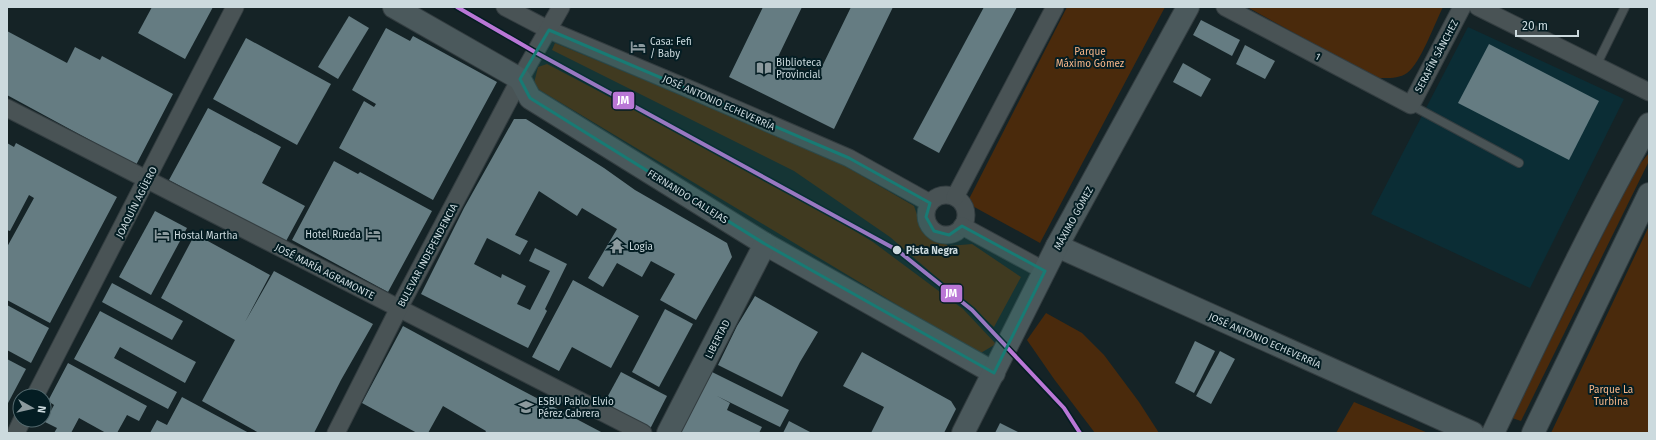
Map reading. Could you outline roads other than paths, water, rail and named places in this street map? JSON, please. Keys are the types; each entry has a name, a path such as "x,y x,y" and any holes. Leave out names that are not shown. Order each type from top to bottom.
{"street":[{"name":"JOAQUÍN AGÜERO","path":"39,388 235,7"},
{"path":"394,7 520,79"},
{"name":"JOSÉ ANTONIO ECHEVERRÍA","path":"505,7 549,30 849,158 930,203"},
{"name":"BULEVAR INDEPENDENCIA","path":"336,433 399,308 520,79 561,7"},
{"path":"955,197 1055,7"},
{"name":"MÁXIMO GÓMEZ","path":"963,433 1057,246 1188,7"},
{"name":"1","path":"1225,7 1410,105"},
{"name":"SERAFÍN SÁNCHEZ","path":"1410,105 1462,7"},
{"path":"1478,7 1649,92"},
{"name":"FERNANDO CALLEJAS","path":"520,79 530,98 765,244 994,373"},
{"name":"JOSÉ MARÍA AGRAMONTE","path":"7,108 643,433"},
{"path":"1493,433 1617,182 1649,124"},
{"path":"1533,433 1649,194"},
{"path":"948,195 955,197 964,207 966,213 962,226 954,233 949,235 934,231 929,225 926,217 930,203 941,196 948,195"},
{"path":"962,226 1045,271"},
{"name":"LIBERTAD","path":"668,433 765,244"},
{"name":"JOSÉ ANTONIO ECHEVERRÍA","path":"1057,246 1473,433"}],"lane":[{"path":"1596,66 1625,7"},
{"path":"1410,105 1519,163"}],"place":[{"name":"Casa: Fefi / Baby","path":"638,47"},
{"name":"Biblioteca Provincial","path":"764,68"},
{"name":"Hotel Rueda","path":"373,234"},
{"name":"Hostal Martha","path":"162,235"},
{"name":"Logia","path":"617,246"},
{"name":"Pista Negra","path":"897,250"},
{"name":"ESBU Pablo Elvio Pérez Cabrera","path":"526,407"}],"park label":[{"name":"Parque Máximo Gómez","path":"1090,56"},
{"name":"Parque La Turbina","path":"1611,394"}]}
